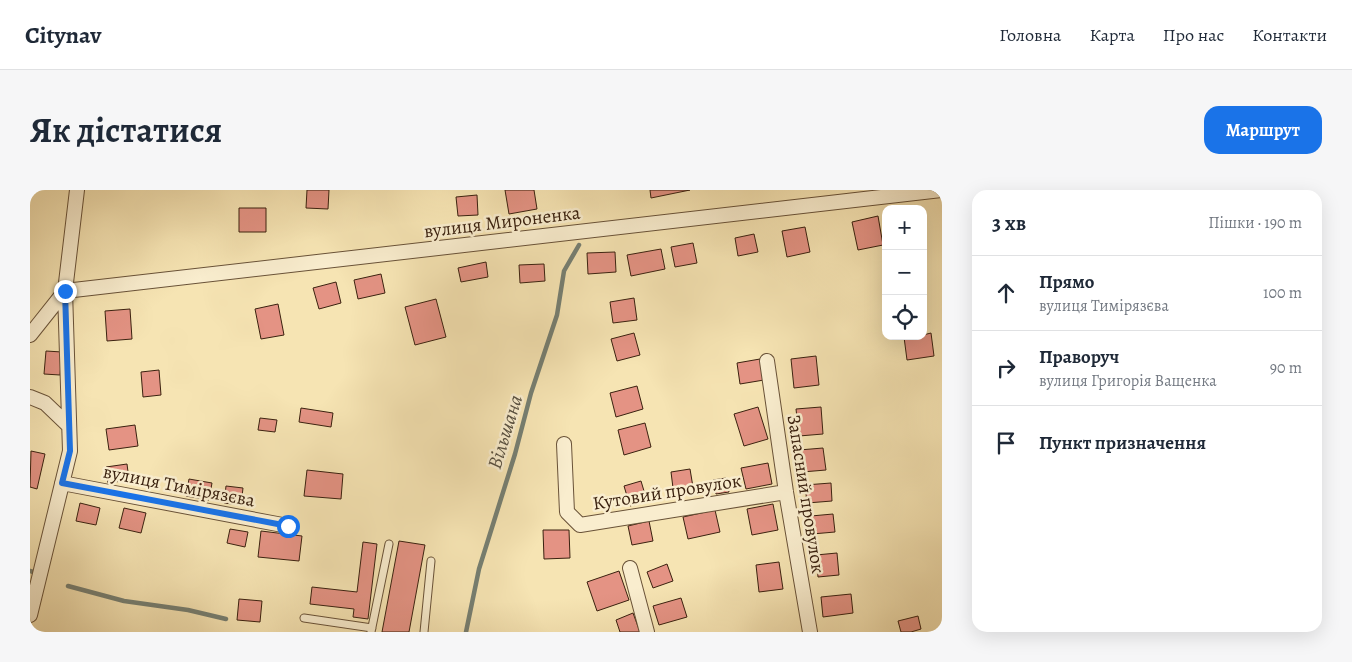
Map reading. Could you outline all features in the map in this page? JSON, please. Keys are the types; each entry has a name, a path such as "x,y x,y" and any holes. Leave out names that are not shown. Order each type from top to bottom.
{"street":[{"path":"30,615 70,451 65,291 77,190"},
{"name":"вулиця Мироненка","path":"65,291 942,190"},
{"path":"30,335 65,291"},
{"name":"Запасний провулок","path":"767,361 786,492 810,632"},
{"path":"30,396 45,403 69,426"},
{"name":"Кутовий провулок","path":"564,444 567,512 580,525 786,492"},
{"name":"вулиця Тимірязєва","path":"62,483 288,526"},
{"path":"630,568 648,632"}],"lane":[{"path":"304,618 371,630 389,544"},
{"path":"424,632 431,561"}],"building":[{"path":"307,190 329,190 328,209 306,208"},
{"path":"505,190 534,190 537,209 509,214"},
{"path":"650,190 690,190 651,198"},
{"path":"477,195 478,215 458,216 456,197"},
{"path":"239,208 266,208 266,232 239,232"},
{"path":"878,216 882,245 858,250 852,222"},
{"path":"805,227 810,252 787,257 782,231"},
{"path":"754,234 758,252 738,256 735,238"},
{"path":"693,243 697,263 675,267 671,247"},
{"path":"661,249 665,269 631,276 627,255"},
{"path":"615,252 616,272 588,274 587,253"},
{"path":"486,262 488,277 461,282 458,268"},
{"path":"544,264 545,281 520,283 519,265"},
{"path":"381,274 385,293 358,299 354,280"},
{"path":"336,282 341,303 319,309 313,288"},
{"path":"634,298 637,320 613,323 610,302"},
{"path":"436,299 446,337 415,345 405,307"},
{"path":"278,304 284,335 261,339 255,309"},
{"path":"130,309 132,339 107,341 105,311"},
{"path":"634,333 640,355 617,361 611,339"},
{"path":"931,333 934,356 907,360 904,340 927,340 927,334"},
{"path":"46,351 62,352 60,375 44,374"},
{"path":"816,356 819,385 794,388 791,359"},
{"path":"760,359 764,380 740,384 737,363"},
{"path":"159,370 161,395 143,397 141,372"},
{"path":"637,386 643,409 616,417 610,393"},
{"path":"758,407 768,439 744,446 734,414"},
{"path":"821,407 823,434 799,436 796,409"},
{"path":"301,408 333,413 331,427 299,422"},
{"path":"260,418 277,420 275,432 258,430"},
{"path":"645,423 651,447 624,455 618,430"},
{"path":"135,425 138,446 109,450 106,429"},
{"path":"823,448 826,470 802,472 799,450"},
{"path":"31,451 45,454 37,489 30,487"},
{"path":"768,463 772,484 746,489 741,468"},
{"path":"127,464 129,480 108,483 106,467"},
{"path":"690,469 694,493 674,496 671,472"},
{"path":"307,470 343,474 341,499 304,496"},
{"path":"726,478 729,492 716,494 713,480"},
{"path":"189,479 212,483 209,500 186,496"},
{"path":"641,481 647,501 630,506 624,486"},
{"path":"831,483 832,501 807,503 805,485"},
{"path":"226,486 243,488 241,505 224,503"},
{"path":"80,503 100,508 96,525 76,521"},
{"path":"773,504 778,530 752,535 747,509"},
{"path":"124,508 146,513 141,533 119,528"},
{"path":"715,510 720,532 688,539 683,517"},
{"path":"833,514 835,532 812,534 811,516"},
{"path":"649,521 653,541 632,545 628,526"},
{"path":"230,529 248,532 245,547 227,543"},
{"path":"543,530 569,530 570,558 544,559"},
{"path":"261,531 302,536 299,561 258,557"},
{"path":"399,541 425,545 409,632 382,632"},
{"path":"363,542 377,544 368,619 353,617 354,609 310,604 312,587 357,592"},
{"path":"837,553 839,575 818,577 816,555"},
{"path":"779,562 783,589 759,592 756,565"},
{"path":"667,564 673,581 653,588 647,572"},
{"path":"619,571 629,600 597,611 587,582"},
{"path":"851,594 853,613 823,617 821,597"},
{"path":"681,598 687,617 659,625 653,606"},
{"path":"239,599 262,601 260,622 237,620"},
{"path":"633,613 640,632 620,632 616,620"},
{"path":"918,616 921,629 901,632 898,621"}],"waterway":[{"name":"Вільшана","path":"466,632 479,569 515,454 531,393 557,315 564,271 579,245"},
{"path":"68,586 124,601 188,610 226,619"}],"route":[{"path":"65,291 70,451 62,483 288,526"}]}
